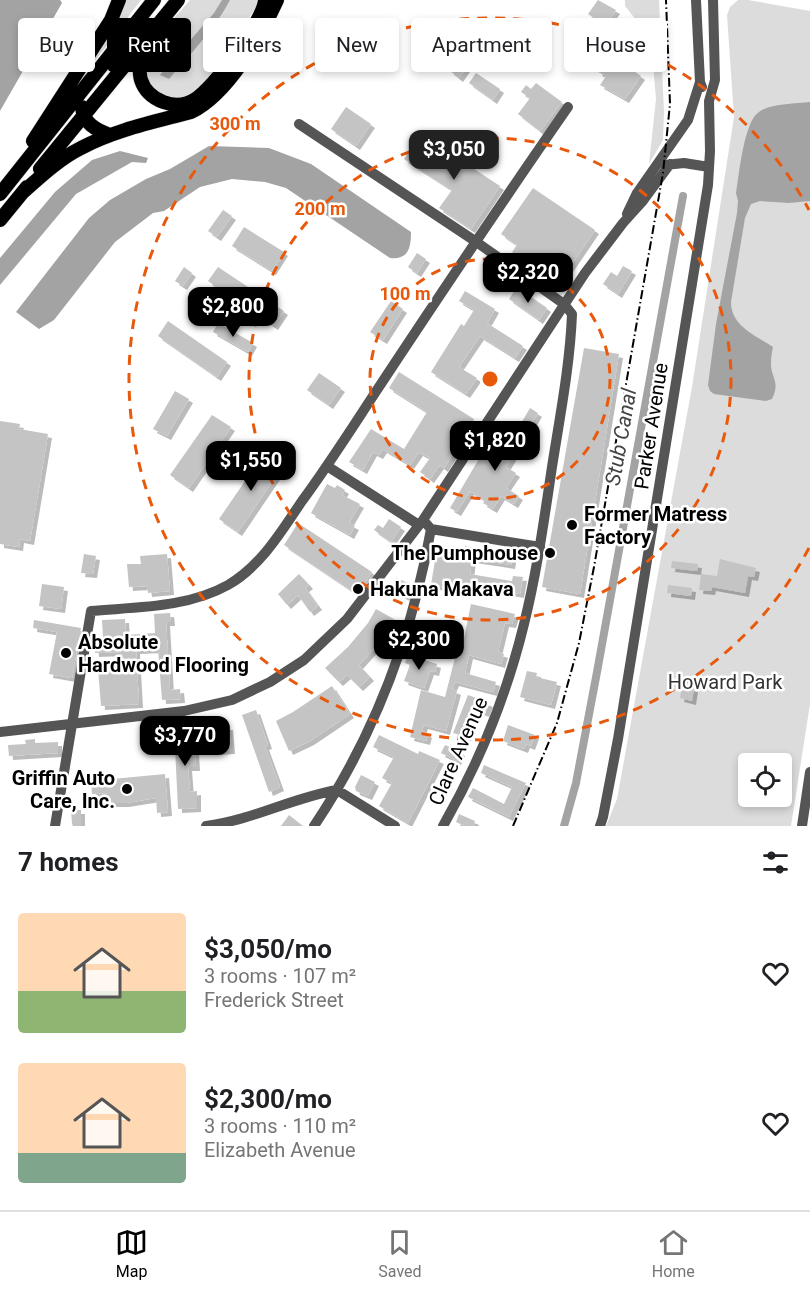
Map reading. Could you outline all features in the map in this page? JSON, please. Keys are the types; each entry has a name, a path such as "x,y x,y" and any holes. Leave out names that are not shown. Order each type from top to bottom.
{"main road":[{"path":"1,192 111,20 119,0"},
{"path":"1,192 154,0"},
{"path":"163,18 178,0"},
{"path":"140,72 144,87 154,98 177,105 198,98 216,80 240,48 260,16 265,0"},
{"path":"22,193 79,148 110,135 191,112 208,101 246,55 277,0"},
{"path":"0,220 118,72"},
{"path":"88,84 83,103 83,116 95,129 110,135"}],"street":[{"name":"Parker Avenue","path":"696,0 700,82 709,101"},
{"name":"Parker Avenue","path":"600,826 621,716 703,223 709,166 709,101 715,80 713,0"},
{"path":"623,223 637,192 688,120 700,82"},
{"path":"55,826 91,610 171,603 205,596 228,585 262,557 327,466 475,241 568,106"},
{"path":"299,124 475,241 564,304"},
{"path":"652,169 684,163 709,166"},
{"path":"0,732 208,707 252,692 304,660 346,619 421,523 564,304 623,223 670,164"},
{"name":"Clare Avenue","path":"443,826 471,773 501,700 524,625 540,547 570,349 572,314 564,304"},
{"path":"327,466 431,529 540,547"},
{"path":"314,826 361,747 394,672 416,602 431,529"},
{"path":"802,826 810,772"},
{"path":"206,826 246,819 309,797 337,790 396,826"}],"green space":[{"path":"125,0 141,0 127,18 114,18"},
{"path":"190,0 257,0 256,7 249,18 203,18 203,72 212,72 199,88 190,95 178,99 159,94 148,84 144,73 191,72 191,18 174,18"},
{"path":"625,0 659,0 660,18 634,18 625,6"},
{"name":"Howard Park","path":"738,0 810,11 810,704 791,826 606,826 617,799 692,387 734,117 727,15 730,7"},
{"path":"107,31 107,45 95,61 95,51"},
{"path":"83,72 86,72 69,95"},
{"path":"654,72 662,72 663,140 649,164 656,99"}],"shaded area":[{"path":"0,0 60,0 62,3 53,18 18,18 18,72 22,72 0,111"},
{"path":"222,0 230,0 219,18 210,18"},
{"path":"203,26 203,40 191,54 191,39"},
{"path":"163,72 175,72 169,79 160,75"},
{"path":"810,102 810,201 789,203 760,201 751,204 745,218 731,302 732,310 740,324 773,347 771,367 776,388 772,399 766,401 714,394 708,385 716,324 737,213 736,193 746,137 754,117 764,109 776,105"},
{"path":"209,146 269,148 311,164 411,232 408,251 401,257 390,258 286,188 265,182 232,179 200,187 164,211 153,213 115,242 54,320 39,329 16,312 89,218 110,200"},
{"path":"120,151 148,158 146,163 132,162 76,194 0,285 0,258 55,192 92,160"}],"building":[{"path":"598,0 616,10 610,18 594,18 588,14"},
{"path":"451,72 463,72 459,78"},
{"path":"598,72 635,72 641,76 625,99 600,85 606,76"},
{"path":"476,73 500,89 493,100 469,83"},
{"path":"536,83 562,102 540,131 518,114 530,98 521,92 526,85 531,89"},
{"path":"346,107 371,124 356,146 331,129"},
{"path":"421,134 500,186 471,229 439,208 452,190 404,159"},
{"path":"533,188 595,230 559,283 512,252 517,245 501,234"},
{"path":"223,210 232,216 217,237 208,231"},
{"path":"244,227 284,252 272,271 232,246"},
{"path":"417,253 426,259 417,273 408,267"},
{"path":"623,266 632,271 618,294 603,284 611,272 617,276"},
{"path":"184,267 192,273 183,286 175,281"},
{"path":"218,267 284,311 274,326 208,281"},
{"path":"517,287 547,308 539,320 509,299"},
{"path":"465,291 495,309 487,323 523,346 515,358 480,336 459,367 477,378 466,394 431,372 461,324 464,326 474,310 459,301"},
{"path":"198,296 227,312 221,322 193,306"},
{"path":"391,301 403,309 383,340 370,332"},
{"path":"168,321 227,362 217,377 158,336"},
{"path":"218,323 253,343 248,352 213,332"},
{"path":"584,348 619,354 580,594 542,587"},
{"path":"399,372 474,419 464,435 460,433 450,449 454,452 444,468 440,465 430,479 420,472 430,458 419,452 410,465 383,449 379,455 373,452 363,470 349,462 371,429 404,449 427,412 389,388"},
{"path":"319,373 341,388 329,405 307,390"},
{"path":"175,391 189,399 167,436 153,429"},
{"path":"530,408 538,413 506,467 516,473 506,488 519,496 514,504 501,496 493,509 483,503 485,500 470,491 457,512 450,508 483,452 499,461"},
{"path":"212,415 231,427 189,488 170,475"},
{"path":"0,421 20,424 19,429 48,434 30,541 20,539 19,547 0,544"},
{"path":"265,452 284,464 238,532 219,519"},
{"path":"327,484 335,488 337,485 345,490 342,495 360,504 349,523 355,526 350,535 311,513"},
{"path":"389,519 401,527 391,542 374,530 378,525 383,528"},
{"path":"298,523 372,572 357,594 284,545"},
{"path":"465,546 513,554 511,565 472,559 470,574 512,581 513,576 523,577 520,594 468,585 466,592 431,585 437,548 464,552"},
{"path":"84,554 96,556 93,574 81,573"},
{"path":"167,554 170,591 148,593 147,586 129,587 127,564 141,564 140,556"},
{"path":"720,559 756,568 754,577 748,576 745,593 712,587 711,591 699,590 701,574 717,576"},
{"path":"672,561 698,564 697,571 671,568"},
{"path":"299,574 309,585 305,588 318,606 310,612 298,595 287,605 278,594"},
{"path":"396,578 411,584 406,597 391,590"},
{"path":"42,584 64,587 61,609 39,606"},
{"path":"668,585 692,588 691,596 667,593"},
{"path":"471,604 515,614 512,624 505,623 498,652 504,654 501,664 469,655 465,673 496,682 493,692 455,682 452,689 457,691 446,731 424,725 422,731 428,734 426,741 410,737 421,690 445,697 459,642 463,643"},
{"path":"376,609 401,623 399,629 394,638 387,634 359,665 370,677 359,687 347,675 339,682 325,668 348,647 368,623"},
{"path":"170,613 171,622 166,622 170,690 180,689 181,699 162,700 158,649 136,650 139,704 101,706 98,668 121,666 120,652 95,653 94,639 103,638 102,620 125,619 126,635 155,633 154,614"},
{"name":"Absolute Hardwood Flooring","path":"34,620 81,628 72,678 49,674 57,632 33,628"},
{"path":"416,629 445,636 442,645 414,638"},
{"path":"408,655 437,664 435,672 430,671 424,688 404,681 410,665 405,663"},
{"path":"527,671 537,673 536,677 557,682 551,705 520,697"},
{"path":"332,686 350,714 310,741 289,751 276,721"},
{"path":"682,686 694,688 692,701 680,698"},
{"path":"468,695 489,703 485,713 475,709 467,737 453,733"},
{"path":"256,710 268,745 265,746 280,787 269,792 242,715"},
{"path":"508,725 535,735 531,746 526,744 524,749 503,741"},
{"path":"188,726 188,734 194,733 196,767 188,767 190,792 197,791 197,808 178,809 174,727"},
{"path":"229,726 231,750 216,751 214,727"},
{"path":"379,735 418,754 419,751 440,760 408,823 379,806 392,783 382,778 394,757 373,747"},
{"path":"35,739 35,743 58,742 58,753 9,756 8,745 26,744 25,740"},
{"path":"445,745 461,752 457,761 441,753"},
{"path":"484,765 526,783 509,817 468,797 473,788 504,804 512,787 481,773"},
{"path":"165,774 168,812 157,813 156,798 109,803 108,793 92,794 91,781"},
{"path":"361,775 375,782 368,796 356,791 355,787"},
{"path":"71,810 81,810 81,826 73,826"},
{"path":"459,814 475,821 473,826 465,826 456,822"},
{"path":"289,815 303,826 281,826"}],"waterway":[{"name":"Stub Canal","path":"564,826 576,783 597,672 683,196"}],"railway":[{"path":"513,826 557,723 579,643 594,567 663,173 670,104 666,0"}],"place":[{"name":"Former Matress Factory","path":"572,525"},
{"name":"The Pumphouse","path":"550,553"},
{"name":"Hakuna Makava","path":"358,589"},
{"name":"Absolute Hardwood Flooring","path":"66,653"},
{"name":"Griffin Auto Care, Inc.","path":"127,789"}]}
